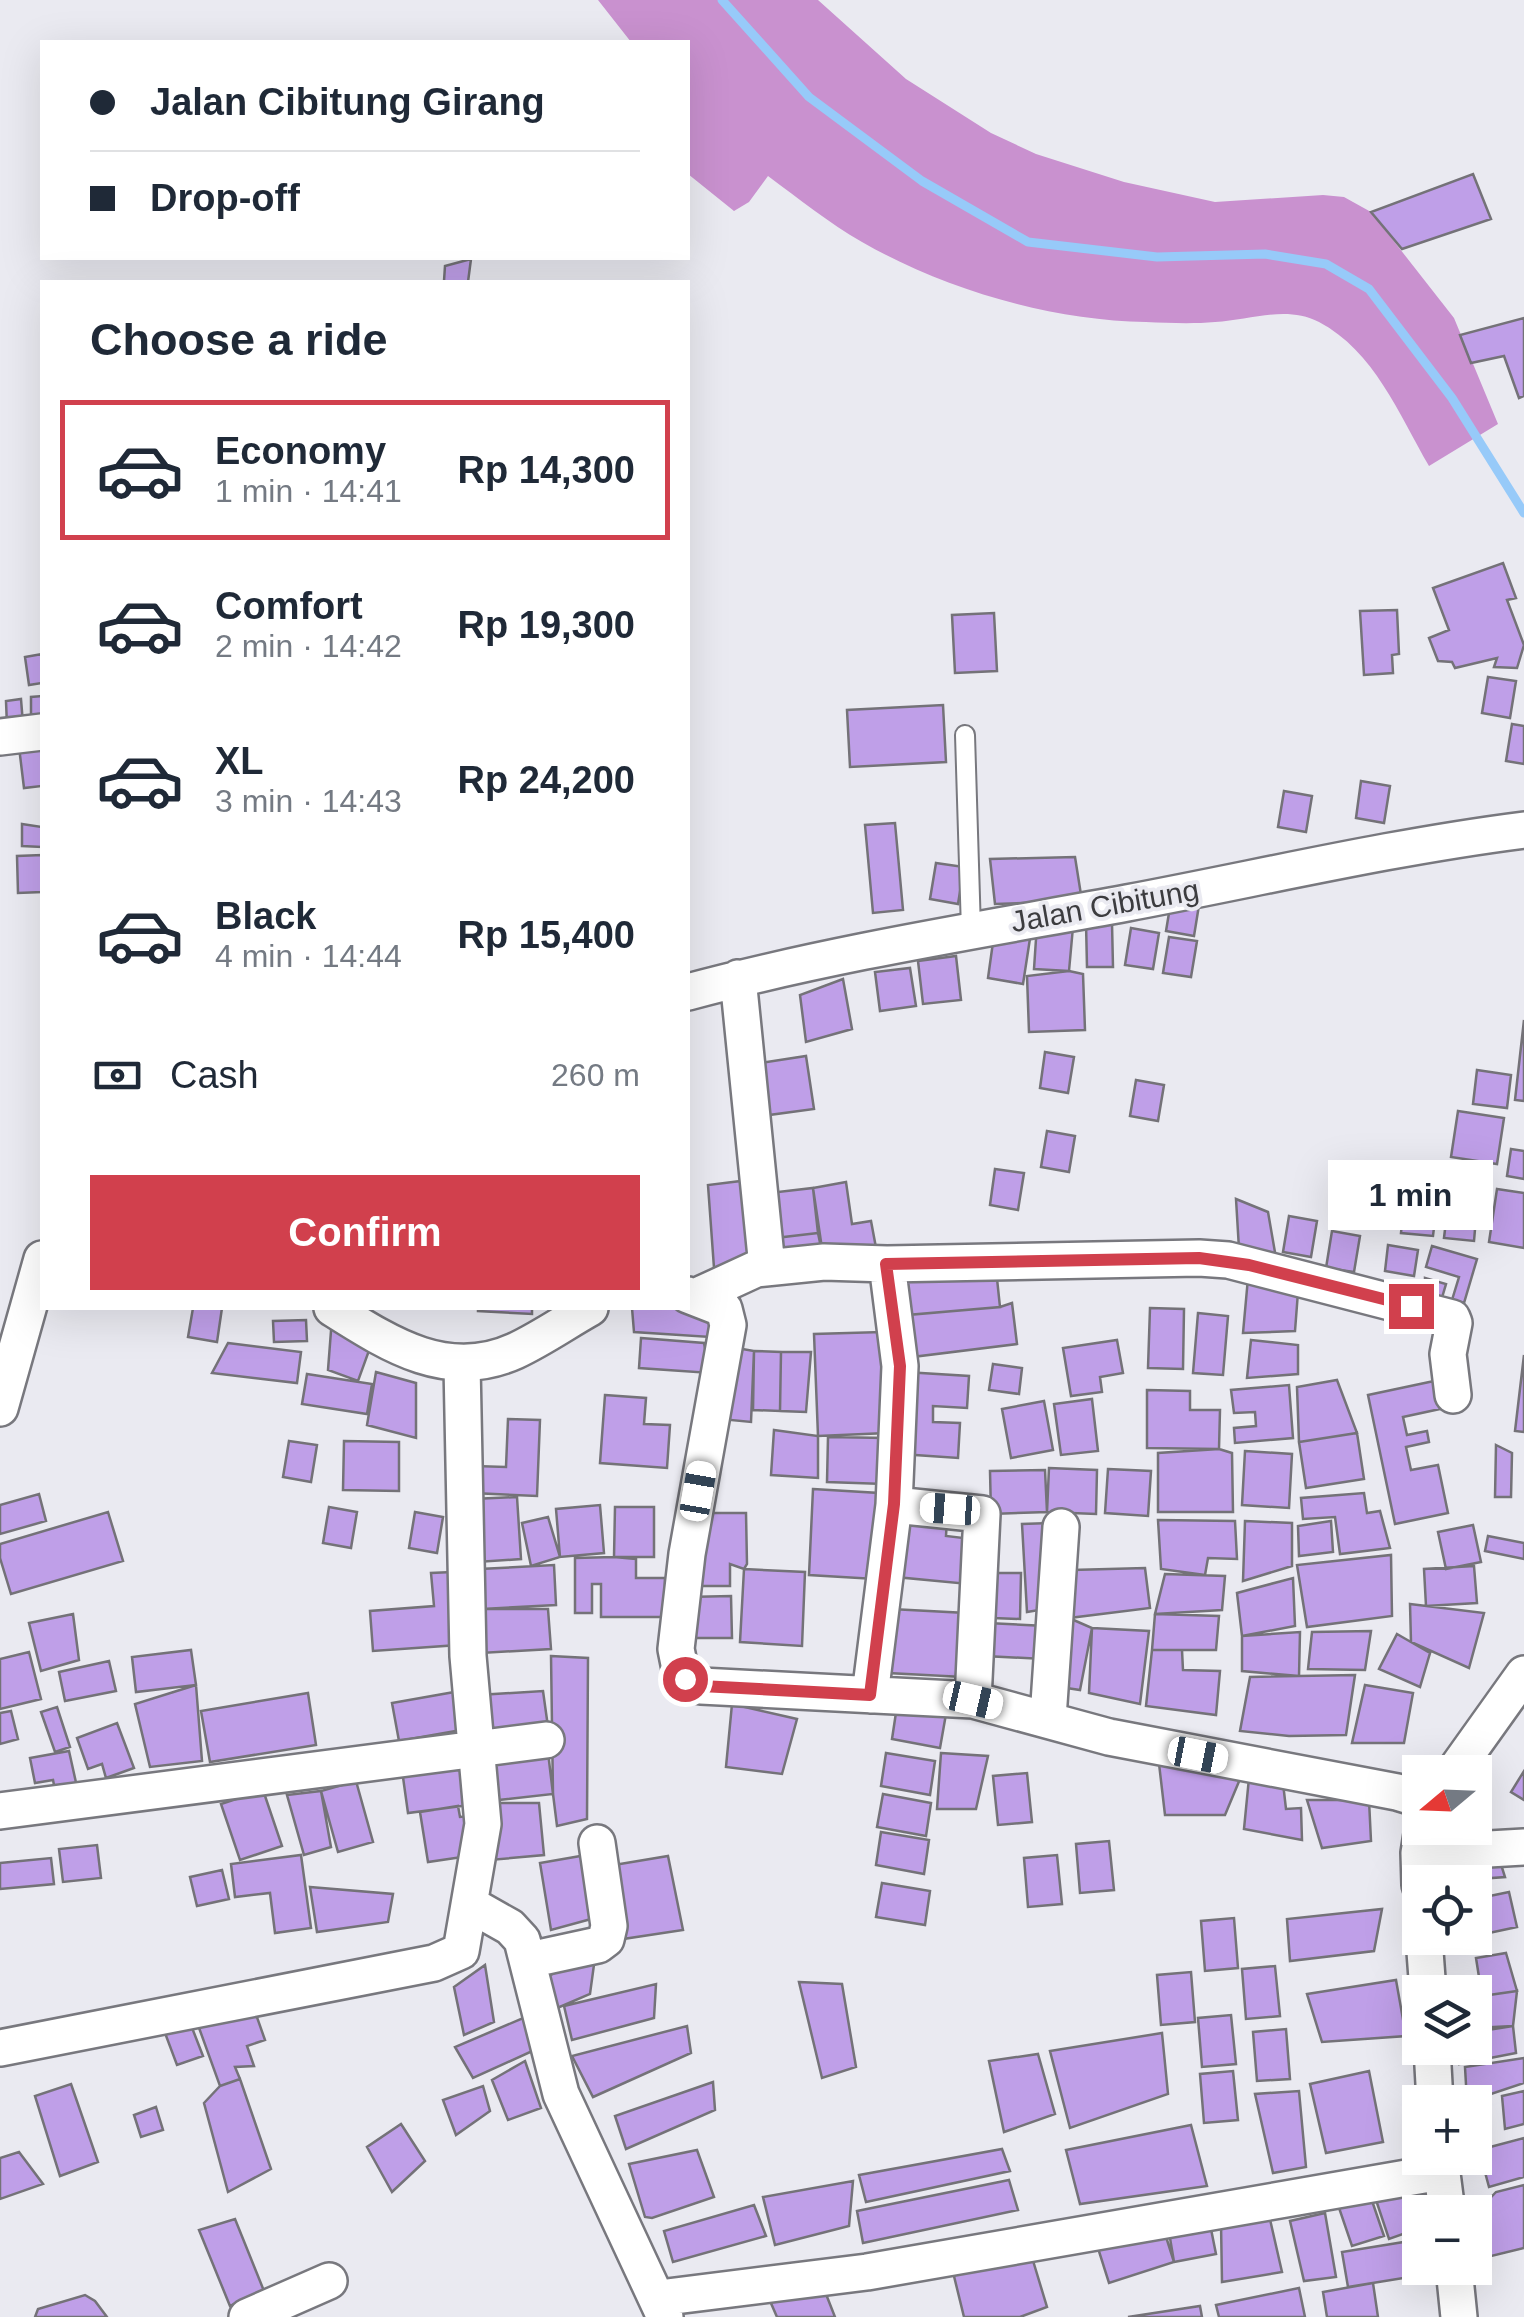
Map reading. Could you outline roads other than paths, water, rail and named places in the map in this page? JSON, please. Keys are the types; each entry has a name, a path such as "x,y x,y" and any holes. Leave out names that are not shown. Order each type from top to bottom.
{"street":[{"path":"0,736 40,732"},
{"name":"Jalan Cibitung","path":"690,991 971,930 1430,842 1524,830"},
{"path":"738,978 767,1268"},
{"path":"691,1296 745,1272 824,1262 1199,1258 1249,1265 1452,1318 1448,1354 1453,1395"},
{"path":"870,1695 894,1504 900,1356 886,1264"},
{"path":"0,1408 40,1267"},
{"path":"691,1296 726,1310 728,1324 687,1554 676,1650 681,1674 692,1684 973,1700 1108,1736 1402,1794"},
{"path":"335,1310 398,1348 462,1365 514,1352 587,1310"},
{"path":"0,2048 446,1960 462,1951 484,1824 468,1656 462,1365"},
{"path":"894,1504 977,1511 983,1516 973,1700"},
{"path":"1048,1718 1061,1527"},
{"path":"1466,1755 1524,1674"},
{"path":"0,1811 546,1740"},
{"path":"529,1960 598,1945 606,1939 609,1926 598,1844"},
{"path":"1420,1855 1524,1847"},
{"path":"471,1904 517,1932 529,1960 561,2094 662,2308 1402,2172"},
{"path":"247,2317 329,2281"},
{"path":"1456,2285 1459,2317"}],"lane":[{"path":"965,735 971,930"}],"waterway":[{"path":"722,0 809,97 922,181 1028,242 1157,257 1265,254 1326,264 1369,289 1452,398 1524,513"}]}
